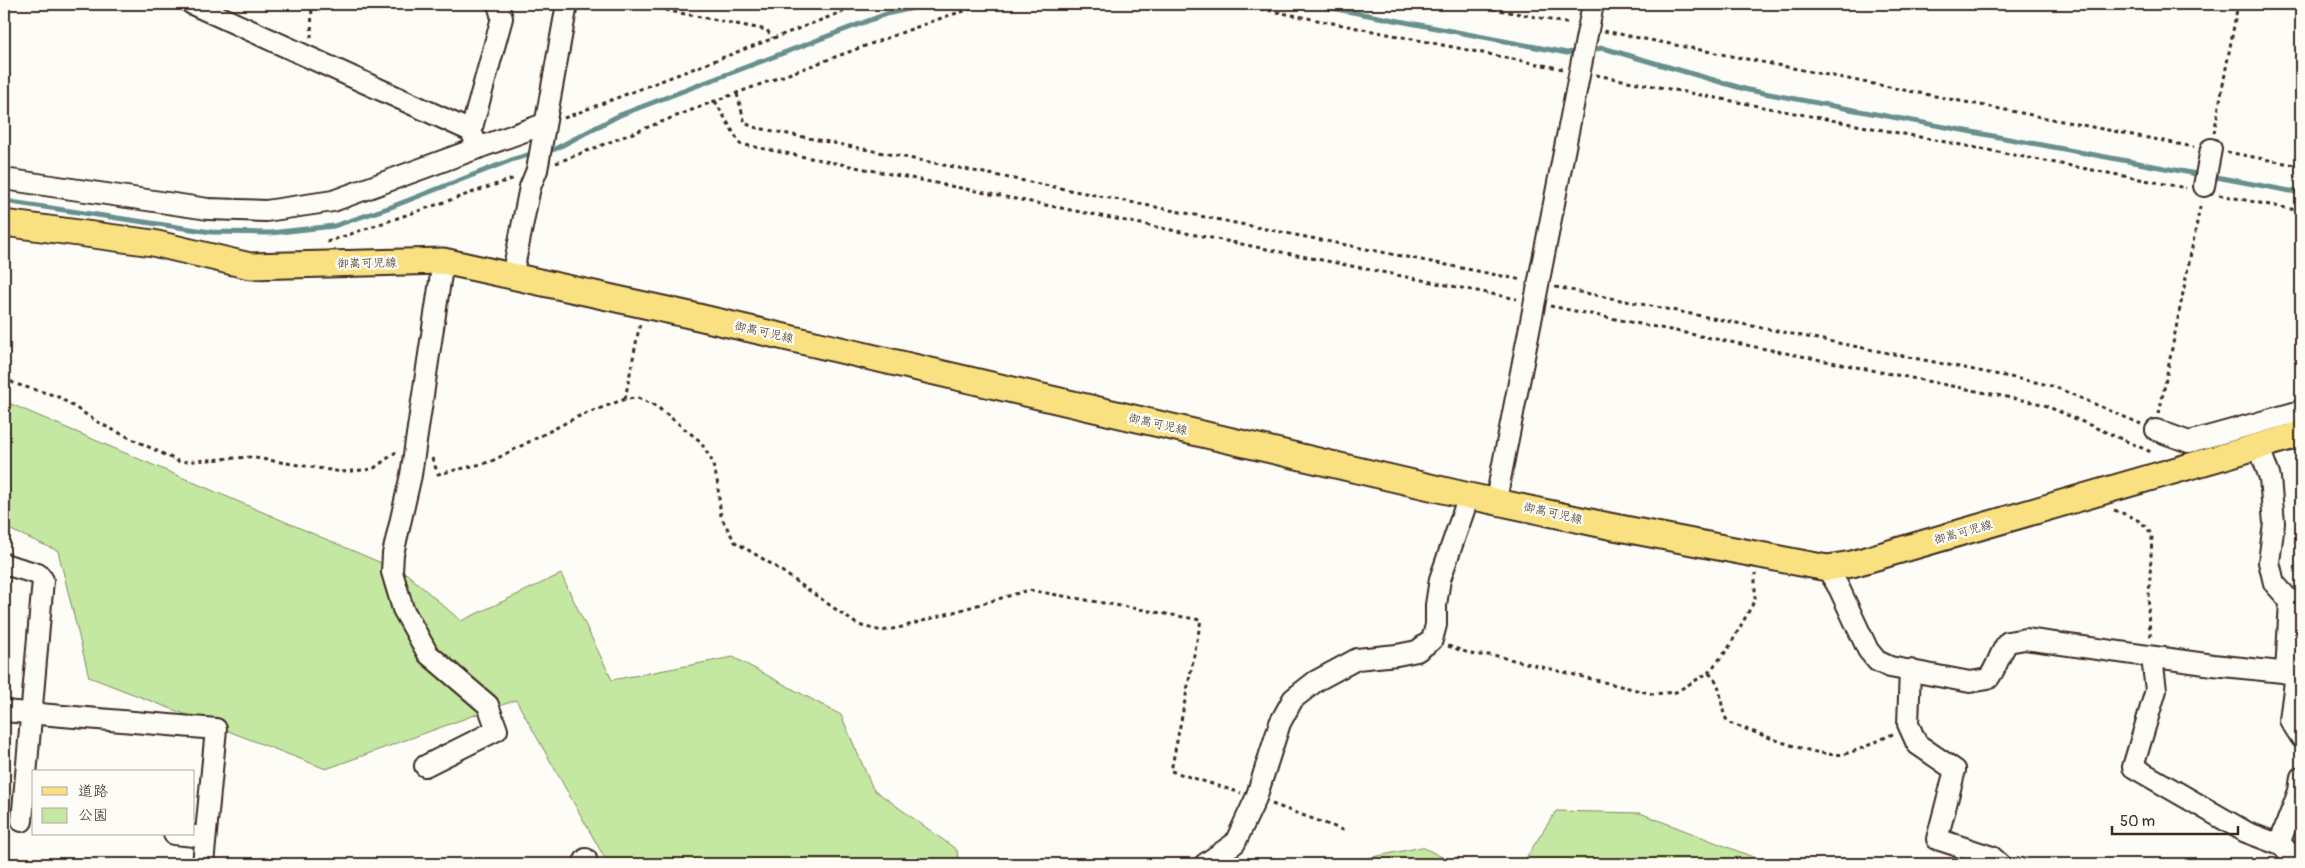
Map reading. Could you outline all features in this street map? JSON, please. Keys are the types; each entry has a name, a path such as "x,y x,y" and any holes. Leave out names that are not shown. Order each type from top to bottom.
{"main road":[{"name":"御嵩可児線","path":"4,223 154,243 250,266 443,261 643,305 1469,496 1496,500 1609,526 1827,568 1852,564 2301,434"}],"street":[{"path":"192,4 310,58 474,140"},
{"path":"474,140 502,18 498,4"},
{"path":"512,277 530,187 538,167 567,4"},
{"path":"1496,500 1593,4"},
{"path":"4,179 208,209 266,211 333,201 474,140 543,132"},
{"path":"2203,189 2210,156"},
{"path":"425,766 497,730 488,705 428,654 403,609 392,572 393,554 411,475 443,261"},
{"path":"2156,430 2189,442 2301,411"},
{"path":"2259,447 2270,478 2274,523 2269,562 2274,584 2290,601 2294,674 2290,720 2301,737"},
{"path":"1205,864 1235,843 1256,798 1286,709 1302,691 1356,659 1417,651 1432,640 1436,625 1436,605 1440,579 1469,496"},
{"path":"4,564 38,574 42,580 20,820"},
{"path":"1827,568 1839,588 1868,650 1877,661 1890,667 1970,682 1988,679 1996,669 2002,651 2008,642 2025,639 2152,658 2294,674"},
{"path":"2152,658 2156,690 2133,767 2246,832 2283,846 2298,863"},
{"path":"1910,670 1909,728 1917,744 1955,770 1937,840 1992,857 2000,864"},
{"path":"4,711 216,729 203,864"},
{"path":"2279,844 2299,791 2301,777"},
{"path":"195,836 205,837"}],"path":[{"path":"310,58 312,4"},
{"path":"634,4 767,30 772,38"},
{"path":"670,4 670,11"},
{"path":"543,132 772,38 863,4"},
{"path":"320,243 337,240 947,16 989,4"},
{"path":"1237,4 1580,72 2203,189 2301,211"},
{"path":"1469,4 2210,156 2301,166"},
{"path":"2210,156 2238,4"},
{"path":"737,94 745,123 752,127 1537,293 2042,404 2152,452"},
{"path":"715,101 740,144 1537,293 2040,383 2055,387 2156,430"},
{"path":"2146,480 2203,189"},
{"path":"626,399 643,305"},
{"path":"4,377 15,384 56,396 102,424 180,462 249,457 342,472 372,469 415,439 428,448 438,474 490,462 577,417 626,399 638,398 656,406 700,441 711,459 717,479 721,517 735,542 773,565 858,625 882,631 902,627 1029,590 1201,620 1171,771 1256,798 1346,831"},
{"path":"2089,496 2112,509 2138,518 2148,527 2152,536 2153,548 2148,615 2152,658"},
{"path":"1432,640 1475,655 1493,655 1653,694 1676,692 1708,674 1728,649 1754,600 1755,555"},
{"path":"1708,674 1720,689 1723,716 1729,723 1809,750 1829,754 1844,754 1909,728"}],"green space":[{"path":"4,401 407,574 461,621 561,574 612,680 733,657 841,715 873,789 957,850 959,864 608,864 516,700 326,769 89,677 58,551 4,527"},
{"path":"1556,811 1640,813 1771,864 1522,864"},
{"path":"1422,847 1456,864 1346,864 1348,862"}],"waterway":[{"path":"546,151 555,149 620,115 886,14 932,4"},
{"path":"1310,4 1567,53 1579,51"},
{"path":"1590,50 1603,48 1748,90 2202,175"},
{"path":"4,201 211,232 270,233 334,226 391,207 514,159 535,153"},
{"path":"2211,176 2301,193"}]}
